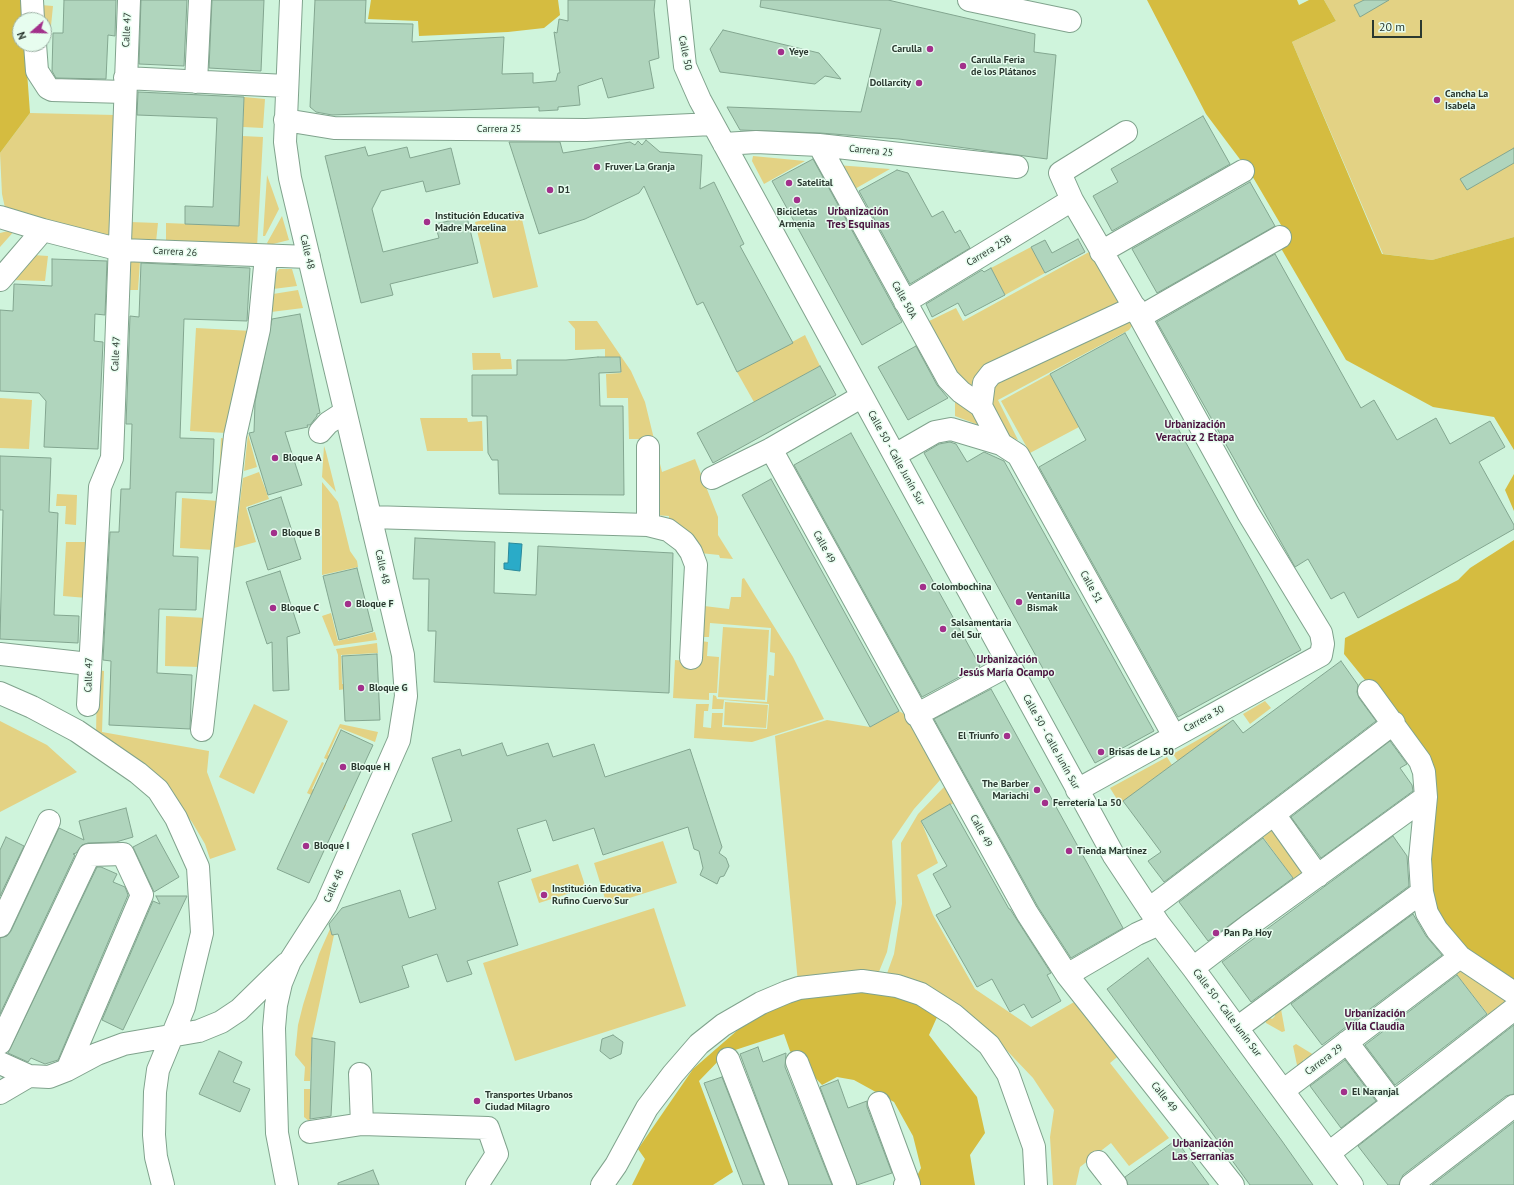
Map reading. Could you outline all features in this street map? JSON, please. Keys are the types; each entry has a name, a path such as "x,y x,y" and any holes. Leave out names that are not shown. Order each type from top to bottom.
{"street":[{"path":"32,0 33,12"},
{"name":"Calle 47","path":"88,705 89,664 100,487 112,458 121,250 125,85 129,0"},
{"path":"196,82 200,0"},
{"name":"Calle 48","path":"287,1185 277,1133 274,1028 276,1005 281,983 290,961 326,905 399,740 406,696 403,655 290,178 285,142 285,120 291,0"},
{"name":"Calle 50","path":"678,0 685,66 700,100 713,124"},
{"path":"969,0 1070,21"},
{"path":"36,52 37,71 48,88 52,90 196,82 286,86"},
{"name":"Carrera 25","path":"285,120 334,128 586,130 713,124"},
{"name":"Calle 50 - Calle Junín Sur","path":"713,124 1114,856 1154,917 1284,1090 1329,1153 1346,1183"},
{"path":"1126,132 1060,173 1072,200 1137,312"},
{"name":"Carrera 25","path":"724,144 756,142 819,145 1017,167"},
{"name":"Calle 50A","path":"819,145 948,379 961,392 981,406 1001,444"},
{"path":"1101,252 1243,171"},
{"name":"Carrera 25B","path":"905,302 1072,200"},
{"name":"Carrera 26","path":"1,219 121,250 309,257"},
{"path":"0,280 43,230"},
{"path":"981,406 984,383 991,374 1137,312 1280,237"},
{"path":"202,730 236,436 259,329 266,256"},
{"name":"Carrera 30","path":"1077,790 1321,654 1324,644 1321,633 1248,513 1137,312"},
{"path":"712,478 771,449 862,397"},
{"path":"320,432 328,423 345,412"},
{"path":"895,455 935,432 951,429 1001,444"},
{"name":"Calle 51","path":"1001,444 1018,455 1174,736"},
{"path":"648,447 648,525"},
{"name":"Calle 49","path":"771,449 916,715 1027,913 1067,975 1233,1185"},
{"path":"370,517 398,516 648,525 668,530 684,542 694,558 696,565 691,658"},
{"path":"0,654 89,664"},
{"path":"916,715 1009,665"},
{"path":"1369,691 1394,723 1420,761 1424,772 1426,797 1420,859 1422,892 1426,913 1436,930 1460,956 1514,993"},
{"path":"0,693 32,707 77,731 138,773 158,790 176,818 198,867 202,933 184,1007 173,1037 158,1070 155,1092 154,1128 156,1157 163,1185"},
{"path":"1067,975 1137,934 1154,917 1274,814 1394,723"},
{"path":"1193,968 1426,797"},
{"path":"1274,814 1318,876"},
{"path":"0,926 49,821"},
{"path":"0,1043 89,855 123,854 142,895 67,1070"},
{"path":"1237,1028 1422,892"},
{"name":"Carrera 29","path":"1284,1090 1460,956"},
{"path":"0,1063 29,1076 49,1076 67,1070 97,1054 124,1044 173,1037 199,1031 221,1022 239,1010 290,961"},
{"path":"602,1185 616,1166 647,1108 673,1074 705,1039 723,1025 761,1003 799,988 862,981 897,986 921,994 954,1015 989,1045 1008,1074 1034,1147 1036,1185"},
{"path":"1329,1153 1514,1008"},
{"path":"1347,1042 1393,1103"},
{"path":"728,1059 777,1185"},
{"path":"796,1062 845,1185"},
{"path":"360,1074 362,1124"},
{"path":"0,1093 29,1076"},
{"path":"879,1103 908,1184 905,1185"},
{"path":"1411,1185 1514,1106"},
{"path":"310,1132 362,1124 488,1128 497,1154 477,1185"},
{"path":"150,1185 156,1157"},
{"path":"1098,1162 1116,1185"}],"shaded area":[{"path":"0,0 22,0 23,12 12,12 12,52 26,52 30,113 0,153"},
{"path":"371,0 558,0 560,15 544,28 508,32 419,36 418,21 368,19"},
{"path":"1147,0 1297,0 1299,5 1309,0 1324,0 1336,21 1292,42 1382,254 1432,260 1514,237 1514,450 1494,417 1433,407 1346,360 1282,250 1284,230 1251,174 1206,114"},
{"path":"1324,0 1514,0 1514,237 1432,260 1383,254 1292,42 1336,21"},
{"path":"41,5 53,6 52,16 52,12 42,12"},
{"path":"244,97 265,99 263,128 243,127"},
{"path":"30,113 115,115 114,242 7,217 2,194 0,153"},
{"path":"242,136 263,137 257,247 166,243 166,223 238,226"},
{"path":"753,156 805,161 764,184 752,161"},
{"path":"836,165 890,169 853,190"},
{"path":"267,175 279,209 265,236 263,236"},
{"path":"520,211 538,287 493,298 475,222"},
{"path":"282,216 289,240 269,245 267,243"},
{"path":"130,222 158,223 156,242 130,240"},
{"path":"16,229 0,247 0,233"},
{"path":"1031,247 1045,273 1005,295 991,268"},
{"path":"1089,252 1097,258 1134,323 1129,330 998,400 1018,440 955,416 955,397 927,322 956,308 963,321"},
{"path":"33,255 48,256 45,281 12,280"},
{"path":"132,261 140,261 138,290 130,290"},
{"path":"279,269 292,269 297,286 273,289 274,276"},
{"path":"298,290 303,308 271,312 273,294"},
{"path":"568,321 597,321 631,371 645,402 662,472 695,459 718,517 718,535 733,559 720,558 719,555 700,553 669,522 669,516 654,515 640,439 629,439 628,398 607,398 606,374 621,373 620,357 605,358 605,349 575,350 575,329"},
{"path":"196,328 252,331 227,433 190,431"},
{"path":"805,335 820,366 754,402 737,372"},
{"path":"472,353 500,353 501,359 511,359 512,369 473,370"},
{"path":"1050,374 1079,427 1030,453 1001,401"},
{"path":"0,398 32,400 29,449 0,448"},
{"path":"420,418 467,418 468,422 482,421 483,451 427,451"},
{"path":"248,434 257,467 244,471"},
{"path":"221,438 228,439 214,550 180,548 182,498 218,501"},
{"path":"324,446 326,452 336,492 322,477"},
{"path":"259,472 269,499 246,507 256,542 234,548 243,478"},
{"path":"1514,474 1514,511 1505,490"},
{"path":"322,482 338,502 350,551 357,561 358,567 322,575"},
{"path":"57,494 77,495 76,525 65,524 66,506 56,506"},
{"path":"1514,540 1514,980 1481,963 1454,938 1434,904 1428,873 1424,753 1344,654 1345,638 1458,580 1470,568"},
{"path":"66,542 91,542 87,598 63,596"},
{"path":"744,578 793,657 824,719 752,742 694,738 696,704 709,704 708,711 704,711 703,727 711,728 712,713 723,713 722,727 767,729 769,704 724,700 723,709 712,709 713,695 716,696 717,699 767,702 769,675 774,676 775,653 770,652 771,628 710,623 709,637 702,637 704,606 729,609 731,597 741,597 742,579"},
{"path":"331,613 338,641 375,632 377,640 334,646 322,616"},
{"path":"166,616 207,618 200,667 165,666"},
{"path":"723,627 769,630 765,700 718,697"},
{"path":"701,641 708,642 707,656 719,657 717,693 709,693 709,700 673,698 675,660 700,662"},
{"path":"377,643 378,653 341,655 342,684 345,684 345,689 339,690 338,655 336,649"},
{"path":"97,670 104,671 102,732 209,751 207,772 236,850 210,859 205,844 192,822 174,800 96,739"},
{"path":"1265,701 1271,708 1250,724 1243,714"},
{"path":"725,702 768,705 766,728 724,725"},
{"path":"254,704 288,721 254,794 219,777"},
{"path":"899,711 904,714 941,779 914,809 892,841 896,903 887,952 876,979 798,983 775,736 827,720 870,727"},
{"path":"1233,720 1185,756 1179,763 1173,754"},
{"path":"0,721 47,745 77,772 0,812"},
{"path":"340,724 378,732 375,742 340,728 328,755 334,758 333,762 324,758"},
{"path":"1167,757 1172,765 1120,804 1110,788"},
{"path":"322,762 324,763 312,789 346,805 344,810 307,793"},
{"path":"945,786 954,803 921,821 938,863 917,875 933,915 975,989 1031,1027 1081,998 1122,1053 1110,1063 1169,1138 1129,1166 1111,1143 1080,1167 1076,1185 1053,1185 1050,1137 1054,1110 1033,1078 995,1038 885,979 894,954 902,904 901,843 918,814"},
{"path":"1273,826 1307,872 1295,881 1261,834"},
{"path":"663,841 677,883 607,905 594,863"},
{"path":"578,864 586,888 539,903 531,879"},
{"path":"654,908 686,1006 515,1061 483,963"},
{"path":"330,929 332,935 334,935 312,1038 310,1081 304,1081 305,1067 295,1055 298,1025 319,954"},
{"path":"1458,968 1507,1000 1508,1005 1490,1017 1454,971"},
{"path":"896,990 938,1015 929,1035 977,1097 985,1133 970,1155 975,1185 920,1185 915,1180 921,1168 913,1136 894,1102 854,1080 837,1077 822,1085 790,1051 784,1034 726,1053 699,1081 733,1172 713,1185 632,1185 645,1159 638,1149 693,1069 763,1008 801,994"},
{"path":"1281,1009 1285,1031 1282,1032 1266,1023 1265,1020 1269,1017 1272,1019 1275,1016 1275,1013"},
{"path":"1296,1044 1314,1055 1309,1060 1307,1058 1303,1060 1303,1064 1299,1066 1297,1065 1293,1046"},
{"path":"304,1089 310,1089 310,1122 304,1117"}],"water":[{"path":"509,543 522,544 520,571 504,569 504,563 508,563"}],"building":[{"path":"64,0 116,0 115,36 108,35 106,79 56,78 52,71 53,33 63,33"},
{"path":"141,0 187,0 184,66 139,64"},
{"path":"212,0 264,0 261,71 209,68"},
{"path":"315,0 366,0 365,23 413,24 412,42 504,37 502,74 533,73 533,83 556,81 558,73 560,73 554,32 557,33 559,19 568,21 568,0 655,0 654,10 659,58 649,61 654,88 608,98 602,78 578,86 580,105 558,107 558,110 539,111 539,107 332,115 316,112 310,107"},
{"name":"Carulla Feria de los Plátanos","path":"761,0 888,0 1035,34 1034,52 1056,55 1047,159 899,139 820,133 740,130 727,107 861,112 881,29 760,7"},
{"path":"1364,0 1389,0 1360,17 1354,5"},
{"path":"723,30 819,53 841,79 825,76 815,84 720,72 710,49"},
{"path":"138,92 244,97 239,226 185,224 185,206 213,207 217,118 137,115"},
{"path":"1203,116 1230,164 1112,231 1093,196 1118,182 1111,169"},
{"path":"646,140 660,152 702,155 700,189 714,182 744,244 740,246 793,343 737,372 703,302 697,305 644,186 639,193 585,219 539,234 509,142 560,142 563,153 630,142 635,145 638,141 642,145"},
{"path":"365,147 368,156 407,147 410,158 451,148 460,184 426,192 423,181 381,191 372,209 383,252 439,238 435,224 467,217 478,263 390,284 393,295 361,303 325,156"},
{"path":"1514,148 1514,163 1467,190 1460,179"},
{"path":"813,159 902,322 862,345 772,181"},
{"path":"897,170 908,173 932,217 943,211 955,233 960,230 970,248 910,284 859,191"},
{"path":"1250,182 1275,226 1157,293 1132,249"},
{"path":"1078,239 1085,252 1045,273 1031,247 1045,240 1052,253"},
{"path":"1275,254 1361,408 1374,400 1397,440 1436,418 1450,444 1490,421 1505,447 1479,462 1514,525 1514,529 1358,618 1344,592 1331,599 1308,559 1295,567 1157,322"},
{"path":"52,259 107,261 105,315 95,314 94,341 103,342 98,449 44,447 46,401 39,393 0,391 0,310 13,311 14,284 52,286"},
{"path":"141,263 250,268 247,321 184,319 180,438 214,439 212,493 176,492 173,556 198,557 196,610 159,609 157,673 192,675 190,729 109,725 111,661 103,660 110,532 119,532 121,489 130,489 132,424 126,424 130,316 139,317"},
{"path":"991,268 1005,295 965,316 958,303 932,317 926,304 982,270 984,272"},
{"path":"300,314 320,413 317,414 310,425 307,425 308,427 285,432 302,485 268,495 249,433 254,432 255,402 272,319"},
{"path":"1125,333 1301,650 1178,717 1039,467 1086,440 1050,374"},
{"path":"916,346 937,385 948,398 908,420 878,367"},
{"path":"598,357 620,357 621,372 599,373 600,406 623,406 624,495 499,494 498,460 492,460 488,453 487,416 472,416 472,375 517,375 517,360 566,360"},
{"path":"820,366 836,395 713,463 697,433"},
{"path":"851,433 980,666 922,697 794,465"},
{"path":"950,442 956,444 967,462 984,452 1004,461 1154,731 1095,763 924,453 939,444"},
{"path":"0,456 51,458 49,512 58,513 54,615 79,616 78,643 0,639 3,510 0,510"},
{"path":"771,479 899,711 870,727 742,495"},
{"name":"Bloque B","path":"281,497 301,559 268,570 248,508"},
{"path":"415,538 495,542 494,593 536,595 538,546 673,553 669,693 434,682 436,631 428,631 429,579 413,579"},
{"name":"Bloque F","path":"357,568 373,631 339,640 323,576"},
{"name":"Bloque C","path":"280,571 300,633 287,637 289,690 273,691 272,642 267,644 246,582"},
{"name":"Bloque G","path":"377,654 380,720 345,721 342,656"},
{"path":"1341,661 1358,685 1357,692 1359,698 1376,721 1164,882 1148,861 1161,852 1123,801 1233,720 1243,733"},
{"path":"991,689 1123,928 1071,958 1038,907 934,719"},
{"path":"341,730 373,745 309,883 277,869"},
{"path":"1390,741 1407,764 1400,768 1412,785 1413,791 1321,858 1291,817"},
{"path":"502,743 507,756 548,743 553,757 594,744 605,777 690,749 722,847 719,853 726,858 729,866 724,876 720,877 717,884 700,875 703,868 699,851 694,849 688,827 603,855 594,828 553,841 546,820 517,829 531,871 498,882 518,945 467,961 472,974 447,982 437,954 402,966 409,987 360,1003 338,934 332,935 329,924 342,908 400,890 409,918 436,909 412,834 452,821 432,758 460,749 462,756"},
{"path":"950,804 1009,909 1051,973 1047,975 1061,1001 1032,1018 1024,1004 1010,1012 992,979 977,987 936,915 951,907 933,874 947,866 921,821"},
{"path":"126,808 133,837 116,842 88,843 82,845 76,853 73,854 75,855 0,1014 0,938 7,936 11,931 59,828 84,840 79,821"},
{"path":"156,835 179,877 154,892 133,847"},
{"path":"1393,836 1407,856 1409,886 1251,1002 1222,962"},
{"path":"6,837 24,846 0,896 0,850"},
{"path":"1263,838 1293,878 1208,941 1179,902"},
{"path":"97,867 101,867 117,874 113,882 125,887 128,895 58,1060 45,1064 31,1058 28,1062 8,1053"},
{"path":"156,896 187,896 123,1030 102,1020 153,901 160,904"},
{"path":"1413,914 1426,936 1442,955 1322,1045 1291,1004"},
{"path":"1148,958 1313,1185 1250,1185 1107,989"},
{"path":"1457,975 1487,1014 1395,1085 1365,1045"},
{"path":"1514,1025 1514,1094 1506,1096 1403,1175 1399,1185 1388,1185 1358,1146"},
{"path":"613,1035 623,1042 621,1054 610,1059 600,1051 602,1039"},
{"path":"312,1038 335,1042 331,1116 310,1119"},
{"path":"758,1047 763,1062 786,1053 785,1067 832,1185 789,1185 740,1054"},
{"path":"219,1051 242,1062 233,1082 250,1089 240,1112 199,1094"},
{"name":"El Naranjal","path":"1345,1060 1376,1101 1341,1128 1310,1086"},
{"path":"722,1077 764,1185 743,1185 704,1083"},
{"path":"838,1080 848,1108 867,1101 867,1107 892,1173 857,1185 820,1087"},
{"path":"1514,1122 1514,1185 1432,1185"},
{"path":"1176,1140 1209,1185 1128,1185 1125,1177"},
{"path":"373,1170 379,1185 338,1185 338,1183"}],"place":[{"name":"Carulla","path":"930,49"},
{"name":"Yeye","path":"781,52"},
{"name":"Carulla Feria de los Plátanos","path":"963,66"},
{"name":"Dollarcity","path":"919,83"},
{"name":"Cancha La Isabela","path":"1437,100"},
{"name":"Fruver La Granja","path":"597,167"},
{"name":"Satelital","path":"789,183"},
{"name":"D1","path":"550,190"},
{"name":"Bicicletas Armenia","path":"797,200"},
{"name":"Institución Educativa Madre Marcelina","path":"427,222"},
{"name":"Bloque A","path":"275,458"},
{"name":"Bloque B","path":"274,533"},
{"name":"Colombochina","path":"923,587"},
{"name":"Ventanilla Bismak","path":"1019,602"},
{"name":"Bloque F","path":"348,604"},
{"name":"Bloque C","path":"273,608"},
{"name":"Salsamentaria del Sur","path":"943,629"},
{"name":"Bloque G","path":"361,688"},
{"name":"El Triunfo","path":"1007,736"},
{"name":"Brisas de La 50","path":"1101,752"},
{"name":"Bloque H","path":"343,767"},
{"name":"The Barber Mariachi","path":"1037,790"},
{"name":"Ferretería La 50","path":"1045,803"},
{"name":"Bloque I","path":"306,846"},
{"name":"Tienda Martínez","path":"1069,851"},
{"name":"Institución Educativa Rufino Cuervo Sur","path":"544,895"},
{"name":"Pan Pa Hoy","path":"1216,933"},
{"name":"El Naranjal","path":"1344,1092"},
{"name":"Transportes Urbanos Ciudad Milagro","path":"477,1101"}],"district":[{"name":"Urbanización Tres Esquinas","path":"858,218"},
{"name":"Urbanización Veracruz 2 Etapa","path":"1195,431"},
{"name":"Urbanización Jesús María Ocampo","path":"1007,666"},
{"name":"Urbanización Villa Claudia","path":"1375,1020"},
{"name":"Urbanización Las Serranías","path":"1203,1150"}]}
